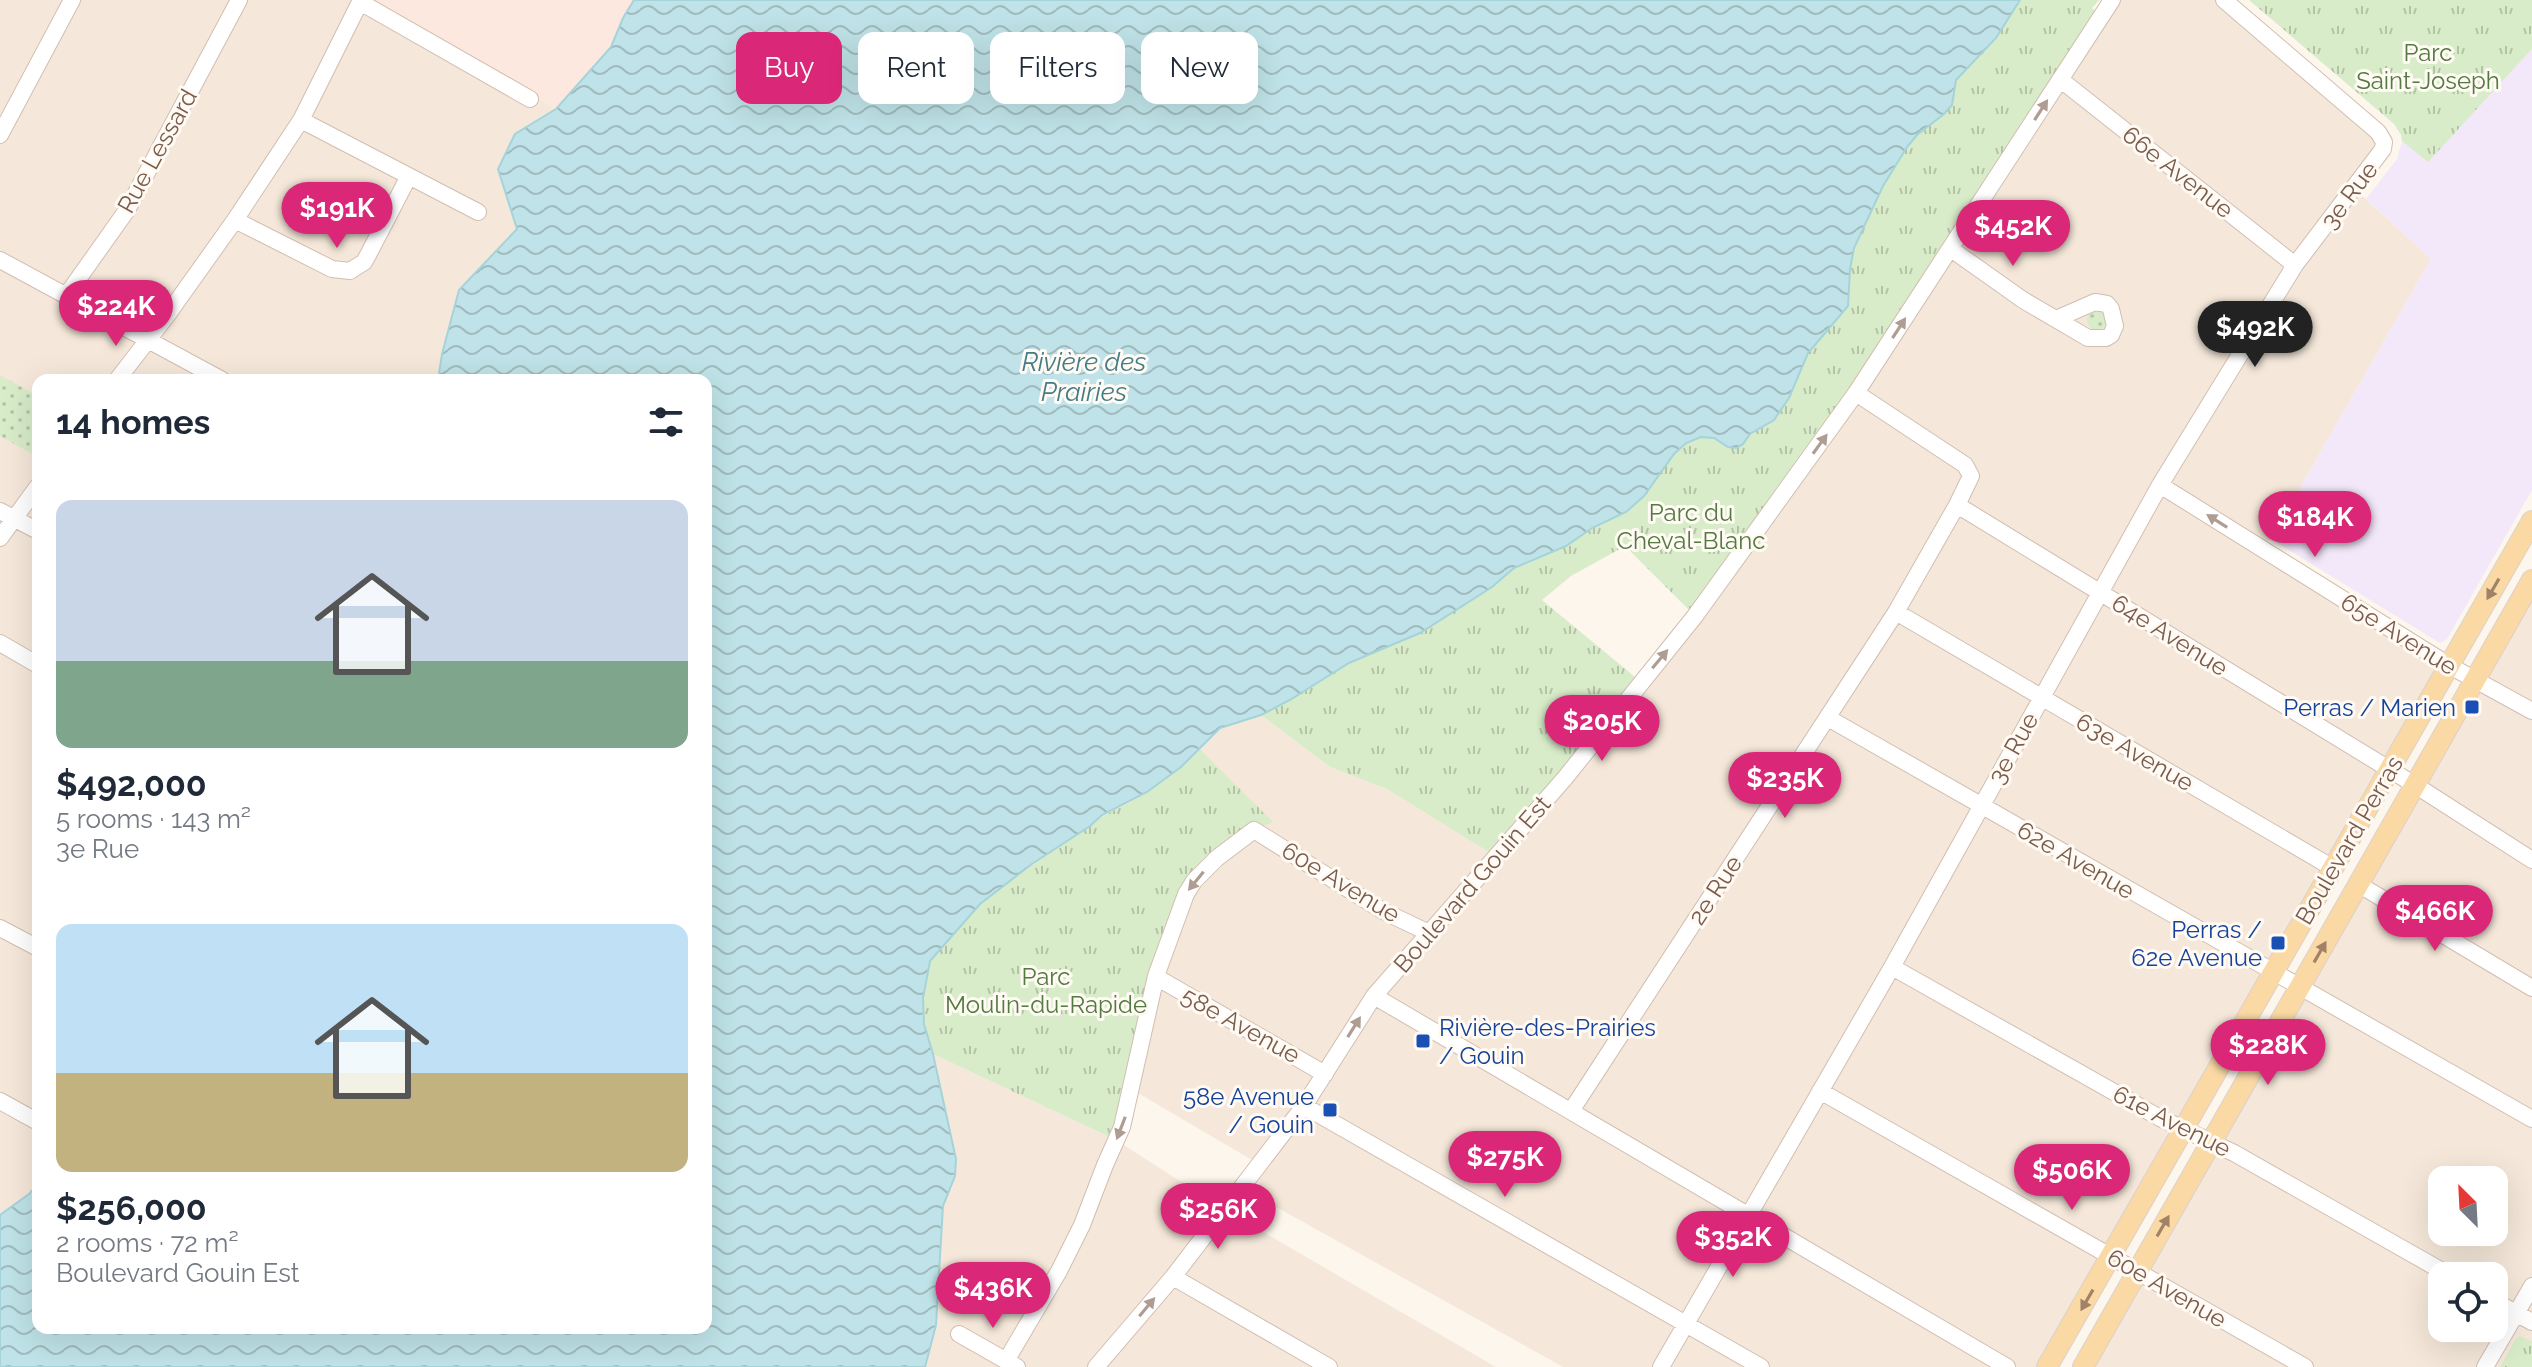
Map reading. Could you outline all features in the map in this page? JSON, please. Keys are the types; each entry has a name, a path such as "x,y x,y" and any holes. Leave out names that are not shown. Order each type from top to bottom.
{"main road":[{"name":"Boulevard Perras","path":"2047,1367 2532,521"},
{"name":"Boulevard Perras","path":"2083,1367 2532,580"}],"street":[{"path":"0,135 72,0"},
{"name":"Rue Lessard","path":"66,296 127,210 239,0"},
{"name":"Boulevard Gouin Est","path":"1096,1367 1173,1277 1304,1106 1374,996 1565,778 1695,616 1856,393 2112,0"},
{"name":"3e Rue","path":"1661,1367 1892,967 2160,485 2295,265 2379,157 2384,142 2373,128 2224,0"},
{"path":"122,374 235,220 301,120 361,1 530,99"},
{"name":"66e Avenue","path":"2061,80 2295,265"},
{"path":"301,120 478,212"},
{"path":"235,220 332,269 350,271 364,262 409,176"},
{"path":"1951,249 2023,300 2056,319"},
{"path":"0,260 211,374"},
{"path":"1856,393 1965,465 1971,476 1957,505"},
{"name":"65e Avenue","path":"2160,485 2450,666 2532,711"},
{"path":"0,538 7,515 32,492"},
{"name":"64e Avenue","path":"1957,505 2532,860"},
{"name":"2e Rue","path":"1571,1111 1896,612 1957,505"},
{"path":"7,515 32,528"},
{"name":"63e Avenue","path":"1896,612 2333,868"},
{"path":"0,643 32,662"},
{"name":"62e Avenue","path":"1828,718 2532,1119"},
{"name":"60e Avenue","path":"1156,977 1180,908 1194,881 1217,858 1254,830 1383,911 1429,933"},
{"path":"2358,884 2532,988"},
{"path":"0,928 32,945"},
{"name":"61e Avenue","path":"1892,967 2160,1118 2212,1141 2428,1263"},
{"path":"959,1334 1012,1364 1076,1236 1122,1127 1156,977"},
{"name":"58e Avenue","path":"1156,977 1325,1074"},
{"path":"1374,996 2007,1367"},
{"name":"60e Avenue","path":"1820,1091 2305,1367"},
{"path":"0,1101 32,1119"},
{"path":"1304,1106 1761,1367"},
{"path":"1173,1277 1329,1367"},
{"path":"2485,1367 2524,1318 2532,1286"}],"shaded area":[{"path":"0,0 368,0 556,109 515,134 517,229 459,290 439,374 32,374 32,1191 0,1215"},
{"path":"368,0 634,0 611,47 556,109"},
{"path":"2112,0 2221,0 2384,142 2355,189 2431,259 2271,539 2260,547 2450,666 2049,1367 1563,1367 1260,1198 1259,1164 1131,1089 1186,894 1254,830 1272,822 1199,748 1220,728 1261,715 1330,767 1387,789 1497,856 1641,682"},
{"path":"2532,49 2532,490 2447,639 2440,643 2271,539 2431,259 2366,199 2397,159 2402,141 2428,161"},
{"path":"2532,580 2532,1367 2083,1367"},
{"path":"933,1054 1116,1140 1225,1210 1496,1367 925,1367 936,1325 943,1206 955,1176 956,1159"}],"green space":[{"name":"Parc du Cheval-Blanc","path":"2020,0 2099,0 2092,8 2096,12 2061,80 1695,616 1625,546 1571,576 1542,600 1641,682 1497,857 1387,789 1330,767 1261,715 1349,663 1420,633 1492,587 1514,568 1566,546 1592,528 1626,512 1644,496 1674,454 1686,443 1701,437 1714,438 1728,447 1743,444 1789,398 1808,353 1848,306 1854,248 1883,186 1907,147 1917,134 1944,114 1956,80 1996,38"},
{"name":"Parc Saint-Joseph","path":"2249,0 2532,0 2532,49 2428,162 2402,141 2394,124"},
{"path":"2097,310 2104,313 2107,320 2104,327 2097,330 2090,327 2087,320 2090,313"},
{"path":"0,375 32,393 32,454 0,436"},
{"name":"Parc Moulin-du-Rapide","path":"1199,748 1273,822 1254,830 1186,894 1116,1140 933,1054 926,1030 922,990 928,965 935,954 980,904 1003,885 1103,816 1138,798"},
{"path":"2520,1336 2532,1341 2532,1367 2500,1367 2516,1339"}],"water":[{"name":"Rivière des Prairies","path":"634,0 2020,0 1996,38 1956,80 1952,105 1917,135 1883,186 1854,248 1848,306 1808,353 1789,398 1774,420 1750,434 1737,448 1728,447 1714,438 1701,437 1686,443 1674,454 1644,496 1626,512 1592,528 1566,546 1514,568 1492,587 1420,633 1349,663 1261,715 1220,728 1181,767 1147,792 1102,815 980,904 930,961 923,998 924,1024 956,1159 955,1176 943,1206 936,1325 925,1367 0,1367 0,1215 32,1191 32,1334 712,1334 712,374 439,374 459,290 517,229 498,169 515,134 556,109 611,47"}],"place":[{"name":"Perras / Marien","path":"2472,707"},
{"name":"Perras / 62e Avenue","path":"2278,943"},
{"name":"Rivière-des-Prairies / Gouin","path":"1423,1041"},
{"name":"58e Avenue / Gouin","path":"1330,1110"}]}
